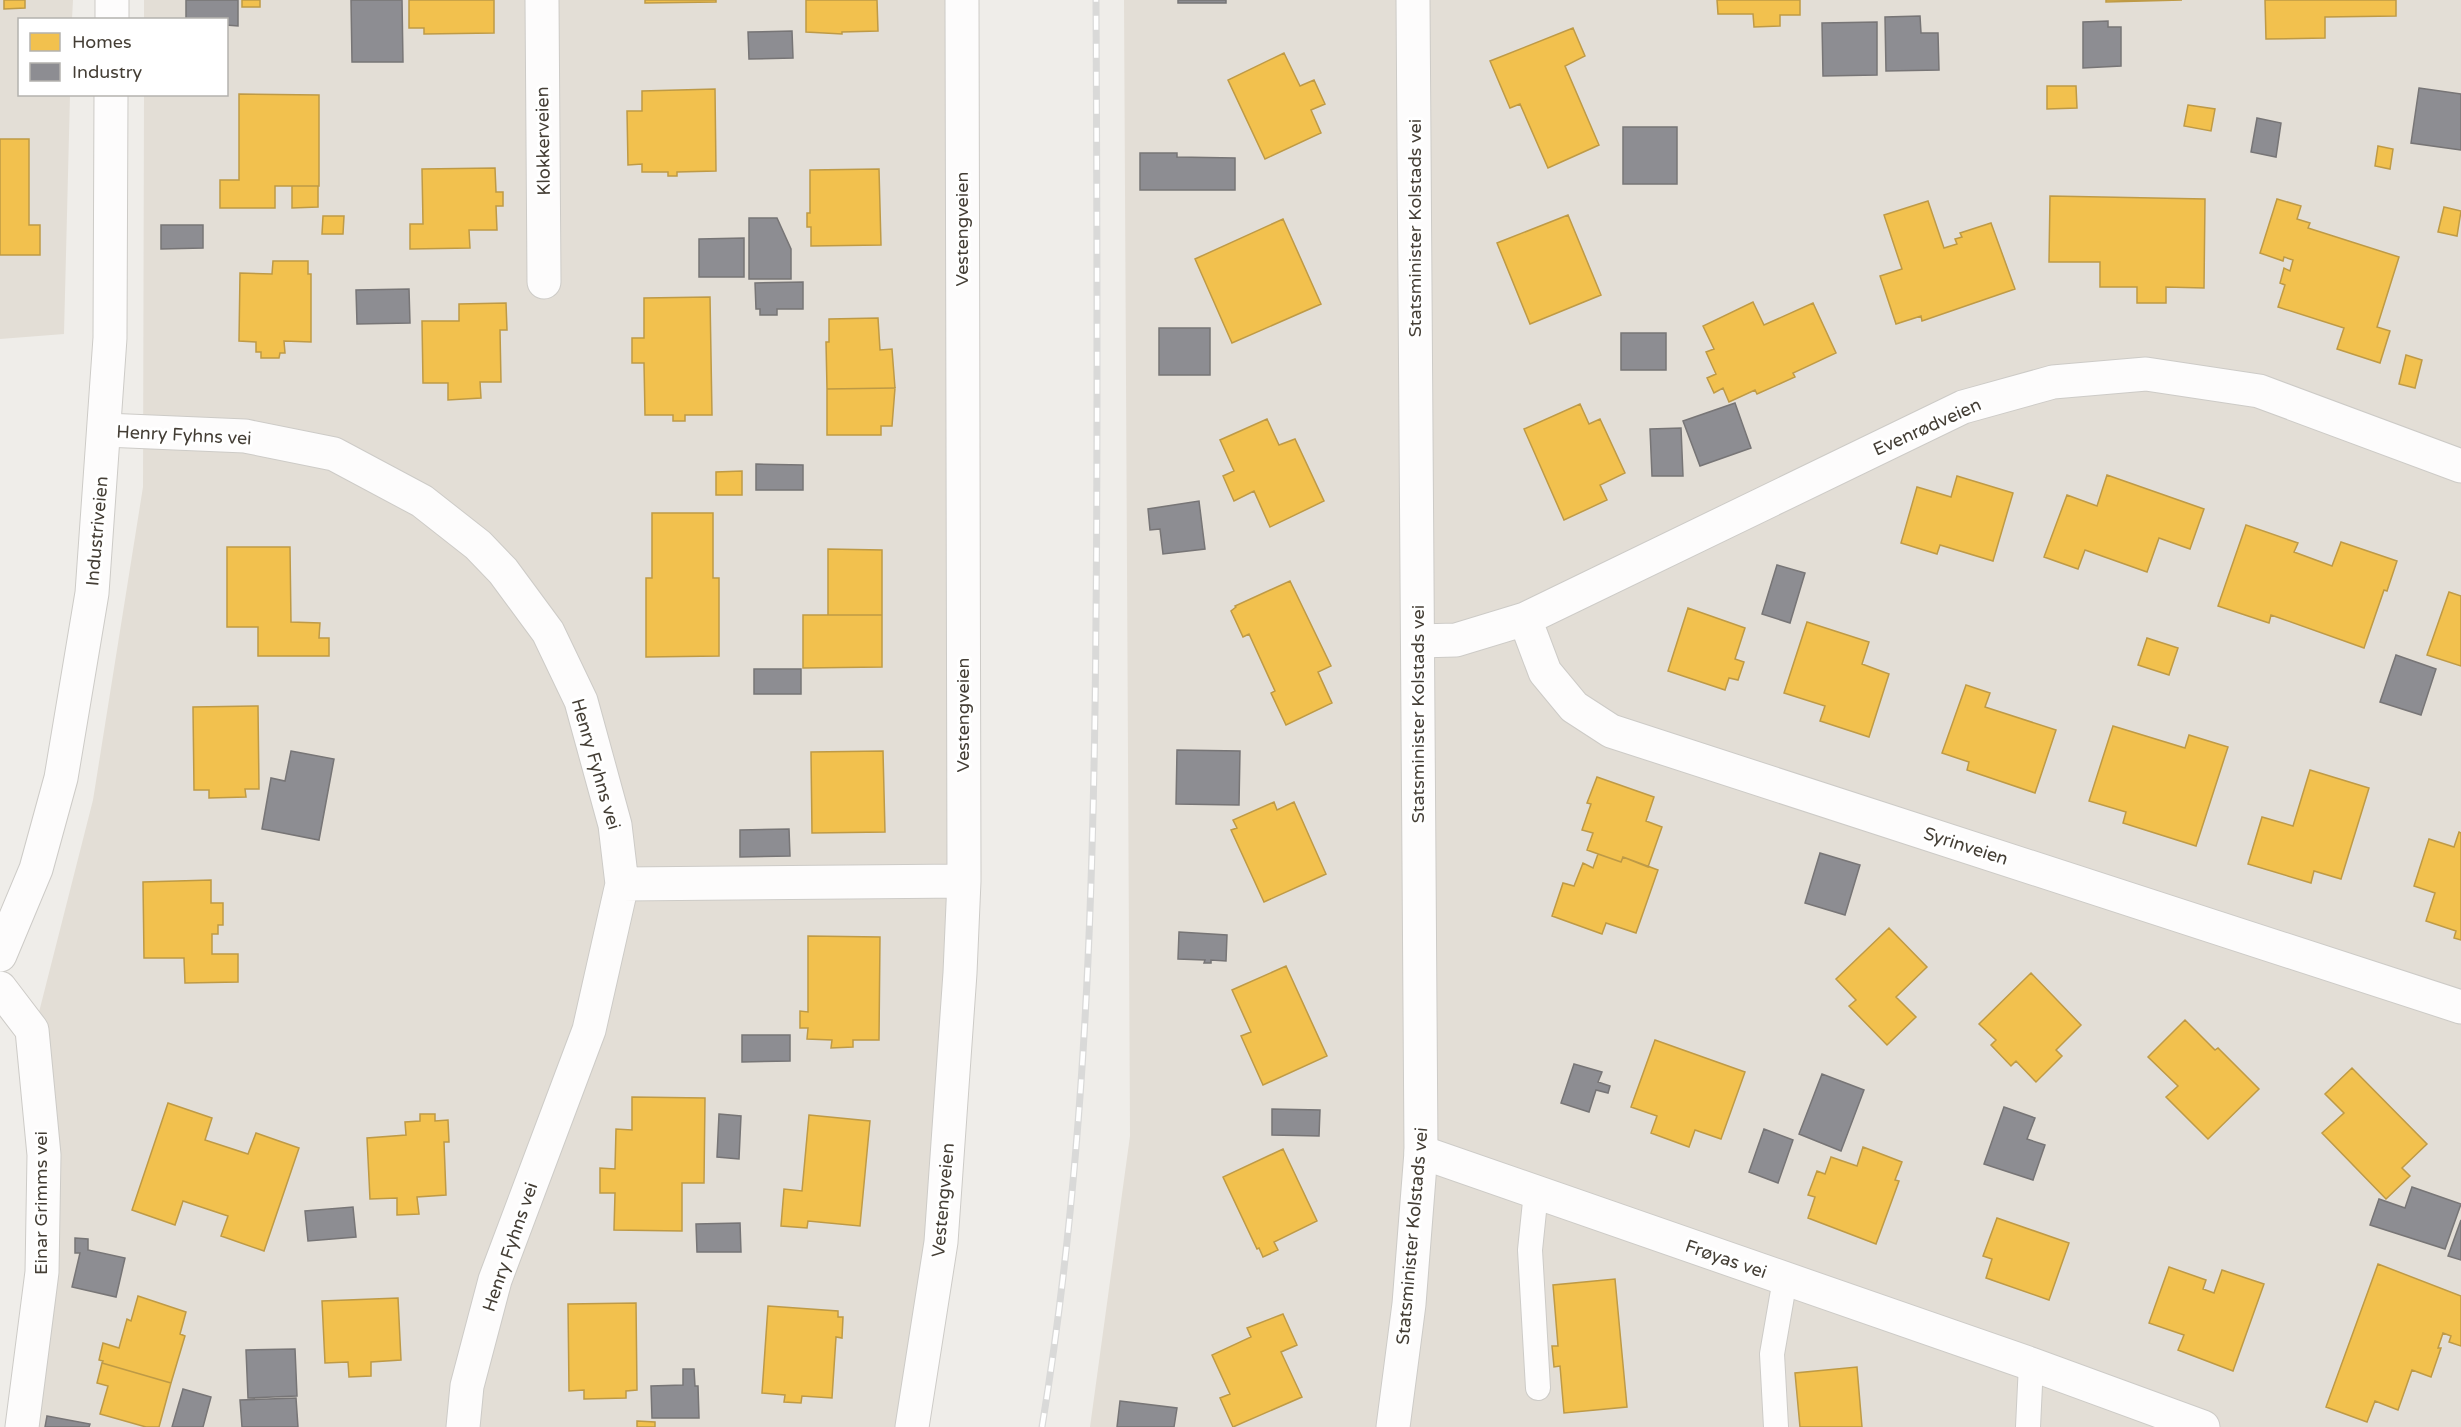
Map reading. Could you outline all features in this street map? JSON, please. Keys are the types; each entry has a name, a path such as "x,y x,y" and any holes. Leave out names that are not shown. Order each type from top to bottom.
{"street":[{"path":"112,0 112,18"},
{"name":"Klokkerveien","path":"542,0 544,282"},
{"name":"Vestengveien","path":"912,1427 941,1242 964,881 962,0"},
{"name":"Statsminister Kolstads vei","path":"1393,1427 1409,1304 1421,1152 1413,0"},
{"name":"Industriveien","path":"0,955 36,869 61,778 92,592 110,338 111,96"},
{"name":"Evenrødveien","path":"1418,641 1456,640 1525,618 1963,407 2053,382 2146,374 2259,391 2461,466"},
{"name":"Henry Fyhns vei","path":"105,430 245,436 334,454 422,501 478,545 503,571 548,632 581,701 615,825 622,884 589,1030 495,1280 467,1386 463,1427"},
{"name":"Syrinveien","path":"1525,618 1545,672 1574,707 1611,731 2461,1007"},
{"path":"622,884 964,881"},
{"name":"Einar Grimms vei","path":"0,988 32,1030 44,1155 42,1272 22,1427"},
{"name":"Frøyas vei","path":"1421,1152 2031,1364 2203,1427"}],"lane":[{"path":"1536,1192 1530,1250 1538,1388"},
{"path":"1776,1427 1772,1353 1785,1279"},
{"path":"2028,1427 2031,1364"}],"shaded area":[{"path":"0,0 73,0 72,18 18,18 18,96 70,96 64,334 0,339"},
{"path":"144,0 962,0 964,881 912,1427 22,1427 37,1020 93,800 143,487 144,96 228,96 228,18 144,18"},
{"path":"1124,0 2461,0 2461,1427 1090,1427 1130,1136"}],"building: Homes":[{"path":"4,0 25,0 25,8 4,9"},
{"path":"242,0 260,0 260,7 242,7"},
{"path":"409,0 494,0 494,33 424,34 424,28 409,28"},
{"path":"645,0 716,0 716,2 645,3"},
{"path":"806,0 877,0 878,31 842,32 842,34 806,32"},
{"path":"1717,0 1800,0 1800,15 1780,15 1780,26 1754,27 1753,14 1718,14"},
{"path":"2106,0 2182,0 2106,2"},
{"path":"2265,0 2396,0 2396,16 2325,17 2325,38 2266,39"},
{"path":"1573,28 1585,56 1565,66 1599,145 1548,168 1520,104 1510,108 1490,61"},
{"path":"1284,53 1300,86 1314,80 1325,104 1311,110 1321,133 1265,159 1228,80"},
{"path":"2047,86 2076,86 2077,108 2047,109"},
{"path":"715,89 716,171 677,172 677,176 668,176 668,172 642,172 642,164 628,165 627,111 642,111 642,91"},
{"path":"239,94 319,95 319,186 275,186 275,208 220,208 220,180 239,180"},
{"path":"2188,105 2215,109 2211,131 2184,126"},
{"path":"0,139 29,139 29,225 40,225 40,255 0,255"},
{"path":"2378,146 2393,149 2390,169 2375,166"},
{"path":"495,168 496,192 503,192 503,206 496,206 497,230 469,230 470,248 410,249 410,224 423,224 422,169"},
{"path":"879,169 881,245 811,246 811,227 807,227 807,213 810,213 810,170"},
{"path":"292,186 318,186 318,207 292,208"},
{"path":"2050,196 2205,199 2204,288 2166,287 2166,303 2137,303 2137,287 2100,287 2100,262 2049,262"},
{"path":"2277,199 2301,206 2297,219 2310,223 2308,228 2399,257 2377,327 2390,331 2380,363 2337,349 2344,328 2278,307 2285,285 2280,283 2284,268 2290,271 2293,260 2284,257 2283,261 2260,253"},
{"path":"1928,201 1944,248 1957,244 1955,239 1962,237 1960,233 1991,223 2015,289 1922,321 1921,316 1896,324 1880,276 1902,269 1884,215"},
{"path":"2444,207 2461,211 2457,236 2438,232"},
{"path":"1568,215 1601,295 1530,324 1497,243"},
{"path":"323,216 344,216 343,234 322,234"},
{"path":"1283,219 1321,304 1232,343 1195,259"},
{"path":"273,261 308,261 308,274 311,274 311,342 284,341 285,353 280,353 279,358 261,358 261,352 256,352 256,342 239,341 240,273 272,274"},
{"path":"710,297 712,415 685,415 685,421 673,421 673,415 645,415 644,363 632,363 632,338 644,338 644,298"},
{"path":"1753,302 1764,325 1813,303 1836,353 1793,373 1795,377 1757,394 1755,390 1729,402 1723,388 1714,393 1707,378 1716,374 1706,352 1714,349 1703,326"},
{"path":"506,303 507,330 500,330 501,382 480,382 481,398 448,400 448,383 423,383 422,321 459,321 459,304"},
{"path":"878,318 880,350 892,349 895,388 827,389 826,342 829,342 829,319"},
{"path":"2406,355 2422,360 2415,388 2399,384"},
{"path":"895,388 892,426 881,426 881,435 827,435 827,389"},
{"path":"1580,404 1589,424 1600,419 1625,473 1600,485 1607,500 1564,520 1524,429"},
{"path":"1267,419 1279,445 1295,439 1324,501 1270,527 1254,491 1234,501 1223,476 1234,471 1220,440"},
{"path":"742,471 742,495 716,495 716,472"},
{"path":"2107,475 2204,509 2190,549 2159,538 2147,572 2085,550 2078,569 2044,557 2067,495 2097,506"},
{"path":"1957,476 2013,493 1993,561 1940,545 1937,554 1901,543 1917,487 1951,497"},
{"path":"652,513 713,513 713,578 719,578 719,656 646,657 646,578 652,578"},
{"path":"2246,525 2298,543 2294,552 2332,566 2341,542 2397,561 2387,591 2384,590 2364,648 2271,615 2269,623 2218,606"},
{"path":"227,547 290,547 291,622 320,623 319,638 329,638 329,656 258,656 258,627 227,627"},
{"path":"828,549 882,550 882,615 828,615"},
{"path":"1290,581 1331,666 1318,672 1332,703 1286,725 1271,693 1275,691 1249,634 1243,637 1231,611 1235,606"},
{"path":"2449,592 2461,596 2461,666 2427,655"},
{"path":"1688,608 1745,628 1735,659 1744,662 1738,680 1729,678 1725,690 1668,671"},
{"path":"803,615 882,615 882,667 803,668"},
{"path":"1807,622 1869,642 1862,664 1889,674 1869,737 1820,721 1825,706 1784,693"},
{"path":"2147,638 2178,648 2169,675 2138,665"},
{"path":"1966,685 1990,693 1985,707 2056,730 2035,793 1967,770 1969,762 1942,753"},
{"path":"258,706 259,789 245,789 246,797 209,798 209,790 194,790 193,707"},
{"path":"2113,726 2185,748 2189,735 2228,747 2196,846 2123,823 2126,812 2089,801"},
{"path":"883,751 885,832 812,833 811,752"},
{"path":"2310,770 2369,788 2341,879 2314,871 2311,883 2248,864 2262,817 2293,826"},
{"path":"1597,777 1654,797 1646,821 1662,827 1648,867 1623,857 1621,862 1587,850 1593,833 1582,830 1591,804 1587,803"},
{"path":"1274,802 1277,810 1294,802 1326,874 1264,902 1231,830 1237,828 1233,820"},
{"path":"2459,832 2461,833 2461,940 2454,938 2456,931 2426,921 2435,893 2414,886 2429,839 2454,847"},
{"path":"1598,854 1621,862 1623,857 1658,870 1636,933 1606,923 1602,934 1552,916 1563,883 1574,886 1583,863 1593,868"},
{"path":"211,880 211,903 223,903 223,925 218,925 218,934 212,934 212,954 238,954 238,982 185,983 184,958 144,958 143,882"},
{"path":"1889,928 1927,967 1896,997 1916,1017 1887,1045 1849,1006 1856,1000 1836,979"},
{"path":"808,936 880,937 879,1040 853,1040 853,1047 831,1048 832,1040 807,1039 808,1028 800,1028 800,1011 808,1012"},
{"path":"1286,966 1327,1056 1263,1085 1241,1036 1251,1032 1232,990"},
{"path":"2031,973 2081,1025 2056,1050 2062,1056 2036,1082 2016,1061 2011,1066 1991,1045 1996,1040 1979,1024"},
{"path":"2185,1020 2215,1050 2218,1048 2259,1089 2208,1139 2166,1097 2178,1086 2148,1057"},
{"path":"1655,1040 1745,1072 1721,1139 1695,1130 1689,1147 1651,1133 1657,1116 1631,1107"},
{"path":"2352,1068 2427,1144 2402,1168 2410,1176 2386,1199 2322,1133 2344,1113 2325,1094"},
{"path":"632,1097 705,1098 704,1183 682,1183 682,1231 614,1230 615,1193 600,1193 600,1168 615,1169 616,1129 632,1130"},
{"path":"168,1103 212,1118 205,1140 248,1154 256,1133 299,1148 264,1251 221,1236 228,1216 183,1201 175,1225 132,1210"},
{"path":"420,1114 435,1114 435,1121 448,1120 449,1142 444,1142 446,1195 417,1197 419,1214 397,1215 397,1198 370,1199 367,1138 406,1135 405,1122 420,1121"},
{"path":"809,1115 870,1121 860,1226 808,1221 807,1228 781,1226 784,1189 802,1191"},
{"path":"1863,1147 1902,1162 1895,1180 1899,1181 1876,1244 1808,1218 1815,1197 1808,1195 1817,1171 1825,1174 1831,1157 1857,1166"},
{"path":"1283,1149 1317,1221 1274,1242 1278,1250 1263,1257 1223,1177"},
{"path":"1997,1218 2069,1243 2049,1300 1986,1278 1992,1259 1983,1256"},
{"path":"2378,1264 2461,1296 2461,1346 2449,1342 2451,1336 2443,1333 2438,1348 2441,1348 2431,1377 2412,1370 2398,1410 2375,1401 2367,1422 2326,1407"},
{"path":"2169,1267 2206,1280 2203,1289 2214,1293 2222,1270 2264,1284 2233,1371 2178,1350 2184,1335 2149,1323"},
{"path":"1615,1279 1627,1407 1564,1413 1560,1366 1554,1367 1552,1346 1558,1346 1553,1285"},
{"path":"138,1296 186,1312 180,1334 185,1336 171,1383 102,1363 103,1361 99,1360 103,1343 119,1348 127,1319 131,1321"},
{"path":"398,1298 401,1360 371,1362 371,1376 349,1377 348,1362 325,1363 322,1301"},
{"path":"636,1303 637,1390 626,1391 626,1398 584,1399 584,1390 569,1391 568,1304"},
{"path":"768,1306 838,1311 838,1317 843,1317 842,1338 836,1337 832,1398 802,1396 801,1403 784,1402 785,1395 762,1393"},
{"path":"1283,1314 1297,1345 1281,1352 1302,1397 1233,1427 1220,1398 1230,1394 1212,1355 1251,1337 1247,1328"},
{"path":"102,1363 171,1383 159,1427 146,1427 100,1414 108,1386 97,1383"},
{"path":"1857,1367 1862,1427 1800,1427 1795,1373"},
{"path":"637,1421 655,1422 655,1427 637,1427"}],"building: Industry":[{"path":"186,0 238,0 238,26 228,25 228,18 186,18"},
{"path":"351,0 402,0 403,62 352,62"},
{"path":"1178,0 1226,0 1226,3 1178,3"},
{"path":"1920,16 1921,33 1938,33 1939,70 1886,71 1885,17"},
{"path":"2108,21 2108,27 2121,27 2121,66 2083,68 2083,22"},
{"path":"1877,22 1877,75 1823,76 1822,23"},
{"path":"792,31 793,58 749,59 748,32"},
{"path":"2419,88 2461,94 2461,150 2411,143"},
{"path":"2257,118 2281,123 2276,157 2251,152"},
{"path":"1623,127 1677,127 1677,184 1623,184"},
{"path":"1140,153 1177,153 1177,157 1235,158 1235,190 1140,190"},
{"path":"749,218 777,218 791,249 791,279 749,279"},
{"path":"161,225 203,225 203,248 161,249"},
{"path":"744,238 744,277 699,277 699,239"},
{"path":"803,282 803,309 777,309 777,315 760,315 760,309 756,309 755,283"},
{"path":"409,289 410,323 357,324 356,290"},
{"path":"1159,328 1210,328 1210,375 1159,375"},
{"path":"1621,333 1666,333 1666,370 1621,370"},
{"path":"1735,403 1751,448 1700,466 1683,421"},
{"path":"1681,428 1683,476 1652,476 1650,429"},
{"path":"756,464 803,465 803,490 756,490"},
{"path":"1199,501 1205,549 1163,554 1160,529 1150,530 1148,509"},
{"path":"1777,565 1805,573 1790,623 1762,614"},
{"path":"2396,655 2436,669 2421,715 2380,702"},
{"path":"754,669 801,669 801,694 754,694"},
{"path":"1177,750 1240,751 1239,805 1176,804"},
{"path":"291,751 334,759 319,840 262,829 271,778 285,781"},
{"path":"789,829 790,856 740,857 740,830"},
{"path":"1820,853 1860,865 1845,915 1805,903"},
{"path":"1179,932 1227,935 1226,961 1211,960 1211,963 1204,963 1205,960 1178,959"},
{"path":"742,1035 790,1035 790,1061 742,1062"},
{"path":"1574,1064 1602,1072 1598,1082 1610,1086 1608,1093 1596,1090 1589,1112 1561,1103"},
{"path":"1822,1074 1864,1090 1841,1151 1799,1134"},
{"path":"2004,1107 2035,1118 2027,1139 2045,1145 2033,1180 1984,1164"},
{"path":"1272,1109 1320,1110 1319,1136 1272,1135"},
{"path":"719,1114 741,1116 739,1159 717,1157"},
{"path":"1764,1129 1793,1140 1778,1183 1749,1172"},
{"path":"2412,1187 2461,1204 2445,1249 2370,1225 2379,1199 2405,1208"},
{"path":"353,1207 356,1237 308,1241 305,1211"},
{"path":"2461,1220 2461,1260 2448,1256"},
{"path":"740,1223 741,1252 697,1252 696,1224"},
{"path":"75,1238 88,1239 88,1250 125,1258 116,1297 72,1287 80,1253 75,1253"},
{"path":"295,1349 297,1396 248,1398 246,1350"},
{"path":"683,1369 694,1369 695,1386 698,1386 699,1418 652,1418 651,1386 683,1385"},
{"path":"183,1389 211,1397 203,1427 172,1427"},
{"path":"296,1398 298,1427 242,1427 240,1400"},
{"path":"1120,1401 1177,1408 1174,1427 1117,1427"},
{"path":"47,1416 90,1424 89,1427 45,1427"}],"railway":[{"path":"1042,1427 1069,1226 1085,1024 1090,922 1097,541 1096,0"}]}
